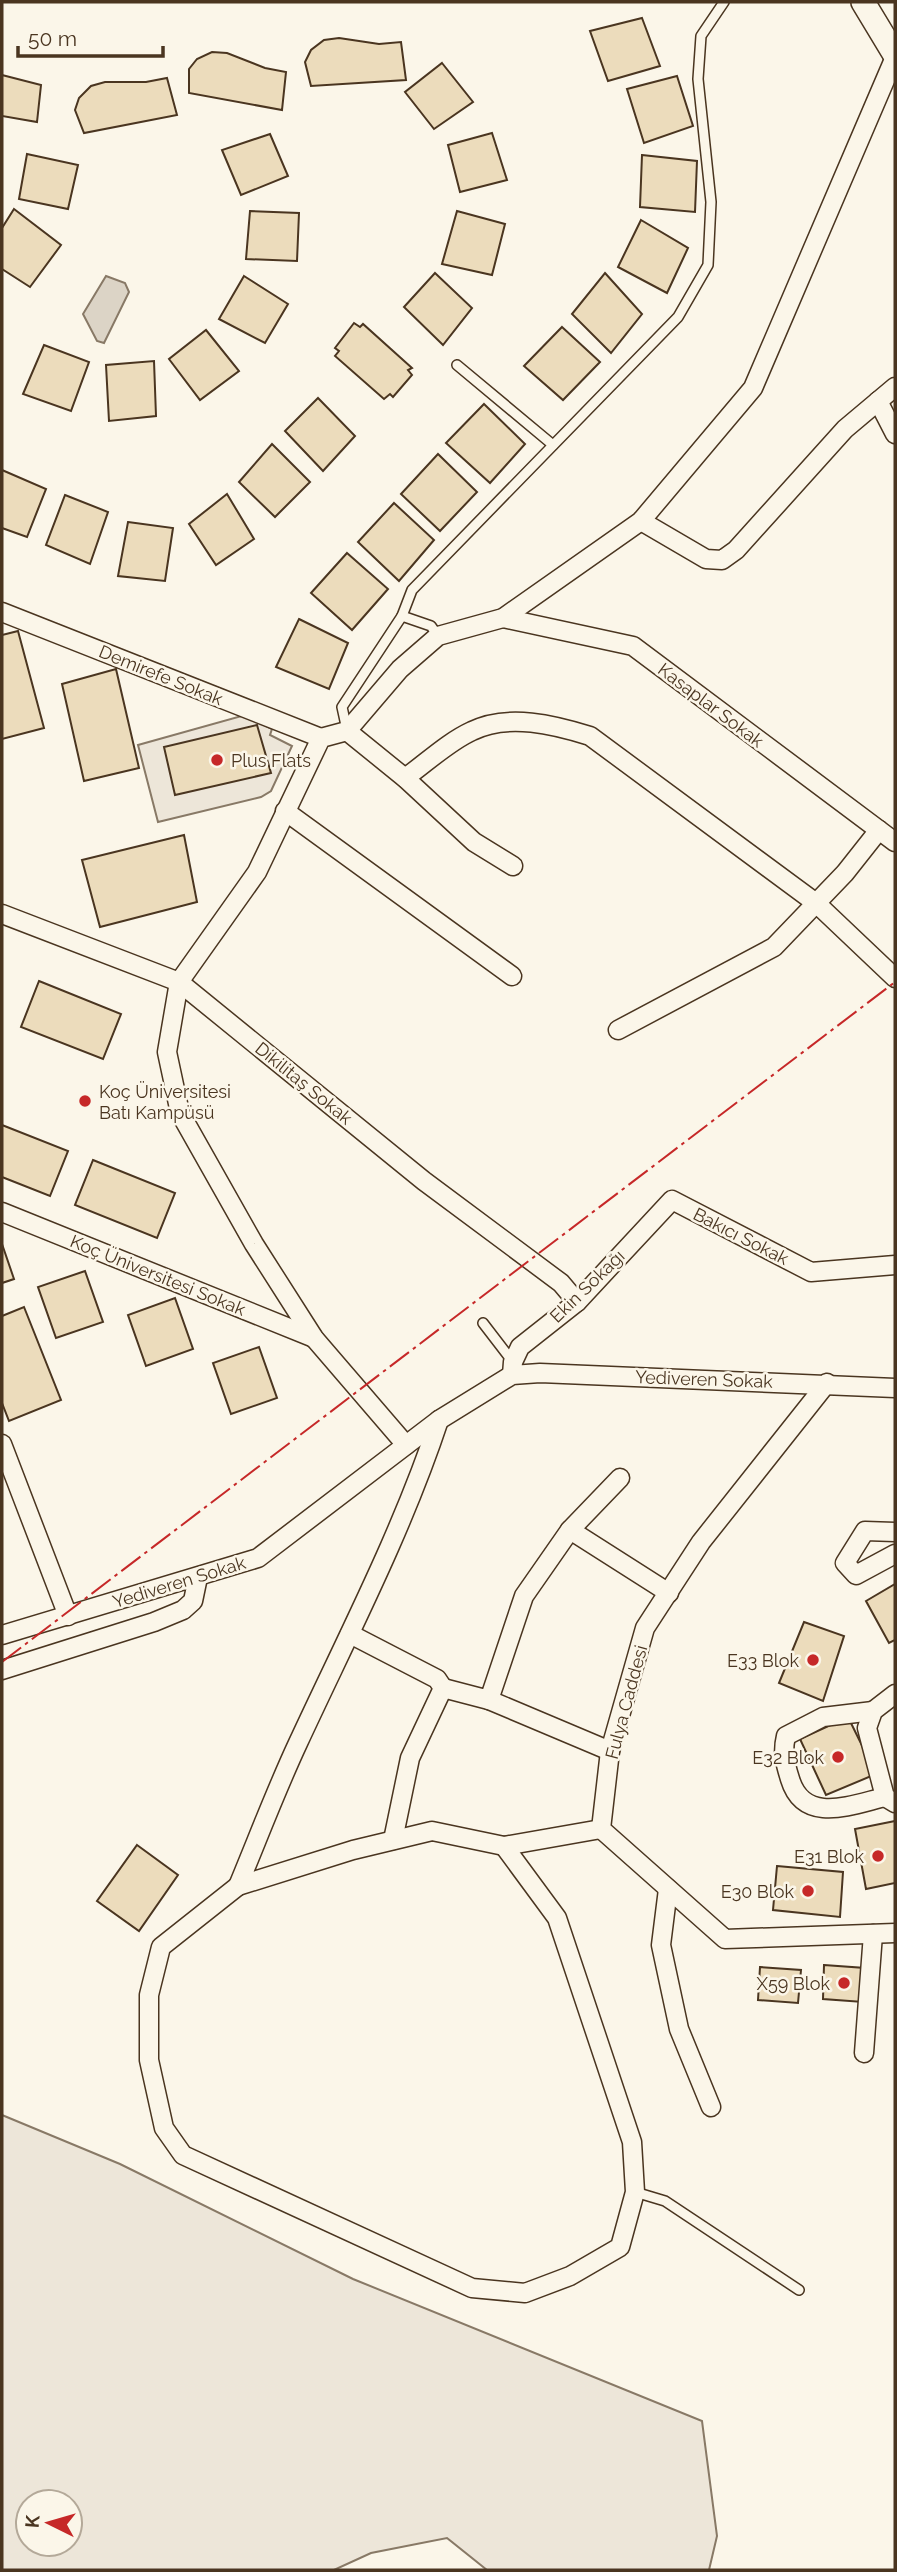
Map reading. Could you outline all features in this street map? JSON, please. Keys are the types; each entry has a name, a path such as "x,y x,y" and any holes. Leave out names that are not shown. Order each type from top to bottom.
{"street":[{"path":"406,1445 314,1338 254,1244 180,1113 167,1052 179,982 257,872 321,738 348,731 400,669 438,636 503,618 641,521 753,388 895,56 863,2"},
{"path":"641,521 706,559 722,560 736,550 845,429 895,387"},
{"path":"878,401 895,434"},
{"name":"Demirefe Sokak","path":"2,612 321,738"},
{"name":"Kasaplar Sokak","path":"503,618 632,646 895,842"},
{"path":"405,778 473,730 503,723 553,724 590,736 816,903 893,971"},
{"path":"348,731 405,778 474,842 513,866"},
{"path":"285,811 512,976"},
{"path":"618,1030 774,947 879,830"},
{"name":"Dikilitaş Sokak","path":"2,914 179,982 424,1181 562,1283 577,1301"},
{"name":"Ekin Sokağı","path":"512,1369 520,1347 577,1301 672,1200"},
{"name":"Bakıcı Sokak","path":"672,1200 811,1272 895,1265"},
{"name":"Koç Üniversitesi Sokak","path":"2,1212 314,1338"},
{"name":"Yediveren Sokak","path":"2,1635 258,1559 439,1420 512,1369 540,1373 827,1383 895,1388"},
{"name":"Fulya Caddesi","path":"601,1829 610,1751 646,1628 701,1542 827,1383"},
{"path":"238,1886 297,1745 422,1472 439,1420"},
{"path":"2,1444 68,1616"},
{"path":"489,1700 524,1596 570,1530 620,1478"},
{"path":"570,1530 669,1593"},
{"path":"895,1532 865,1531 845,1563 856,1575 895,1554"},
{"path":"2,1670 154,1622 183,1610 193,1601 198,1577"},
{"path":"350,1634 437,1679 443,1688 489,1700 610,1751"},
{"path":"393,1840 410,1758 443,1688"},
{"path":"873,1711 867,1728 890,1800 831,1809 813,1808 794,1791 782,1752 786,1736 823,1717 873,1711 895,1694"},
{"path":"504,1846 557,1918 632,2142 635,2192 620,2247 570,2276 525,2293 472,2288 183,2155 164,2128 149,2060 149,1995 161,1947 238,1886 353,1850 432,1831 504,1846 601,1829 725,1939 895,1933"},
{"path":"668,1889 662,1945 679,2029 711,2107"},
{"path":"864,2053 873,1934"}],"lane":[{"path":"348,731 342,707 402,616 412,590 678,317 708,265 711,202 698,79 701,36 724,2"},
{"path":"457,365 554,445"},
{"path":"402,616 431,626 438,636"},
{"path":"482,1322 512,1369"},
{"path":"635,2192 665,2202 799,2290"}],"shaded area":[{"path":"106,276 125,283 129,292 104,343 97,341 83,314"},
{"path":"245,715 272,729 270,735 292,746 271,791 261,797 158,822 138,745"},
{"path":"2,2115 120,2164 353,2279 702,2421 717,2536 709,2570 487,2570 447,2538 371,2553 334,2570 2,2570"}],"building":[{"path":"642,18 660,66 608,81 590,31"},
{"path":"339,38 379,44 401,42 406,80 311,86 305,62 311,50 324,40"},
{"path":"212,52 227,53 265,68 286,72 282,110 189,93 189,69 197,59"},
{"path":"442,63 473,102 434,129 405,92"},
{"path":"2,75 41,85 37,122 2,116"},
{"path":"677,76 693,126 644,143 627,89"},
{"path":"167,78 177,115 84,133 75,110 79,98 91,86 105,82 146,82"},
{"path":"492,133 507,180 460,192 448,145"},
{"path":"270,134 288,176 241,195 222,150"},
{"path":"27,154 78,165 68,209 19,199"},
{"path":"642,155 697,161 695,212 640,207"},
{"path":"14,209 61,245 30,287 2,269 2,228"},
{"path":"250,211 299,213 297,261 246,259"},
{"path":"457,211 505,224 492,275 442,264"},
{"path":"641,220 688,248 667,293 618,267"},
{"path":"435,273 472,308 443,345 404,307"},
{"path":"605,273 642,314 611,353 572,314"},
{"path":"244,276 288,304 265,343 219,319"},
{"path":"354,323 360,327 363,324 412,368 408,370 412,375 393,397 390,394 384,399 335,356 339,351 335,348"},
{"path":"562,327 600,362 563,400 524,366"},
{"path":"206,330 239,371 200,400 169,359"},
{"path":"44,345 89,362 71,411 23,394"},
{"path":"154,361 156,416 109,421 106,365"},
{"path":"318,398 355,436 323,471 285,431"},
{"path":"484,404 525,444 490,483 446,443"},
{"path":"272,444 310,482 275,517 239,482"},
{"path":"438,454 477,492 440,531 401,494"},
{"path":"2,470 46,489 27,537 2,528"},
{"path":"227,494 254,539 216,565 189,524"},
{"path":"65,495 108,512 90,564 46,545"},
{"path":"394,503 434,540 399,581 358,542"},
{"path":"128,522 173,528 165,581 118,576"},
{"path":"347,553 388,589 352,630 311,593"},
{"path":"299,619 348,643 329,689 276,667"},
{"path":"18,631 44,728 2,739 2,635"},
{"path":"116,669 139,768 84,781 62,684"},
{"name":"Plus Flats","path":"257,725 271,773 175,795 164,747"},
{"path":"184,835 197,902 100,927 82,860"},
{"path":"39,981 121,1014 103,1059 21,1027"},
{"path":"2,1125 68,1151 50,1196 2,1177"},
{"path":"93,1160 175,1193 157,1238 75,1205"},
{"path":"2,1244 14,1279 2,1283"},
{"path":"85,1271 103,1322 56,1338 38,1287"},
{"path":"175,1298 193,1349 146,1366 128,1315"},
{"path":"24,1307 61,1400 9,1421 2,1403 2,1316"},
{"path":"259,1347 277,1398 231,1414 213,1363"},
{"path":"895,1584 895,1640 889,1643 866,1601"},
{"name":"E33 Blok","path":"804,1622 844,1636 823,1701 779,1683"},
{"name":"E32 Blok","path":"848,1717 876,1774 826,1795 800,1739"},
{"name":"E31 Blok","path":"895,1821 895,1883 866,1889 855,1829"},
{"path":"137,1845 178,1875 139,1931 97,1901"},
{"name":"E30 Blok","path":"777,1866 843,1872 840,1917 773,1910"},
{"name":"X59 Blok","path":"824,1965 865,1968 863,2002 823,1999"},
{"path":"760,1967 801,1970 798,2003 758,2000"}],"power":[{"path":"2,1662 895,982"}],"place":[{"name":"Plus Flats","path":"217,760"},
{"name":"Koç Üniversitesi Batı Kampüsü","path":"85,1101"},
{"name":"E33 Blok","path":"813,1660"},
{"name":"E32 Blok","path":"838,1757"},
{"name":"E31 Blok","path":"878,1856"},
{"name":"E30 Blok","path":"808,1891"},
{"name":"X59 Blok","path":"844,1983"}]}
